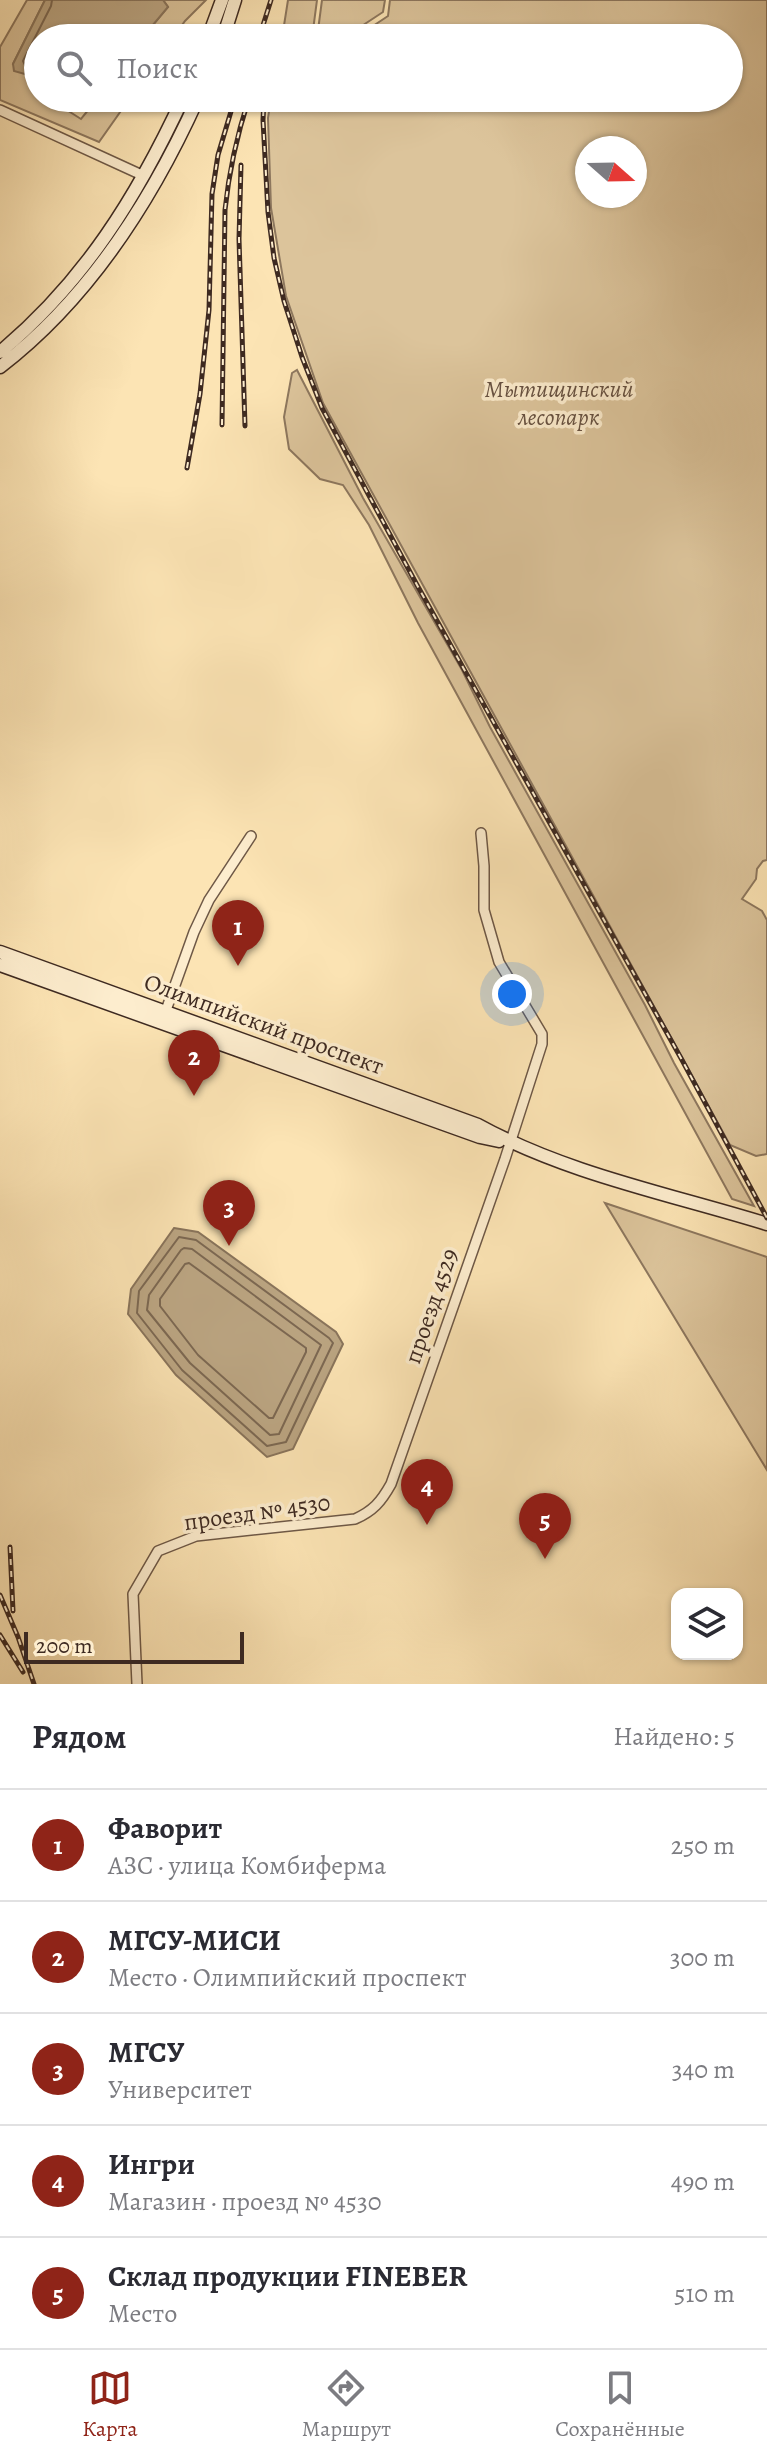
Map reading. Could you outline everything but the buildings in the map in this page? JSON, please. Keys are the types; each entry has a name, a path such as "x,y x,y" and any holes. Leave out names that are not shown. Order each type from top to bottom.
{"main road":[{"path":"213,24 222,0"},
{"path":"227,24 235,0"},
{"path":"0,352 43,314 90,260 144,176 176,112"},
{"path":"0,367 46,327 119,241 153,187 192,112"},
{"name":"Олимпийский проспект","path":"0,952 478,1125 510,1143"},
{"name":"Олимпийский проспект","path":"0,965 480,1137 510,1143 611,1179 767,1224"}],"street":[{"path":"0,110 144,176"},
{"name":"проезд 4529","path":"391,1484 542,1044 542,1034 499,962 484,910 481,833"},
{"path":"165,1013 209,900 251,836"},
{"name":"проезд № 4530","path":"137,1684 133,1594 158,1551 196,1536 355,1519 372,1512 391,1484"}],"green space":[{"path":"27,0 45,0 33,24 24,24 24,42 13,64 24,72 24,110 0,100 0,47"},
{"path":"163,0 206,0 183,24 154,24 168,7"},
{"path":"288,0 317,0 314,24 284,24"},
{"path":"322,0 385,0 383,12 365,24 319,24"},
{"name":"Мытищинский лесопарк","path":"390,0 767,0 767,860 757,869 756,879 742,899 762,911 767,920 767,1154 756,1156 730,1145 323,403 286,296 271,208 268,118 269,112 743,112 743,24 376,24 388,16"},
{"path":"28,112 70,112 81,119 87,112 120,112 99,142"},
{"path":"297,370 363,498 462,670 490,727 754,1206 732,1199 418,623 369,525 343,485 320,479 289,449 284,417 292,373"},
{"path":"605,1203 767,1257 767,1470"}],"water":[{"path":"45,0 163,0 168,7 154,24 33,24"},
{"path":"24,42 24,74 14,71 13,64"},
{"path":"174,1228 198,1232 336,1332 343,1344 293,1449 267,1457 176,1375 128,1314 131,1289"}],"railway":[{"path":"263,24 271,0"},
{"path":"187,468 200,394 209,310 212,194 218,155 231,112"},
{"path":"222,425 225,210 234,153 245,112"},
{"path":"263,112 268,212 274,258 284,301 322,408 767,1218"},
{"path":"241,165 239,239 245,426"},
{"path":"10,1547 13,1611"},
{"path":"0,1595 34,1684"},
{"path":"0,1635 23,1672"}],"place":[{"name":"Фаворит","path":"238,966"},
{"name":"МГСУ-МИСИ","path":"194,1096"},
{"name":"МГСУ","path":"229,1246"},
{"name":"Ингри","path":"427,1525"},
{"name":"Склад продукции FINEBER","path":"545,1559"}]}
